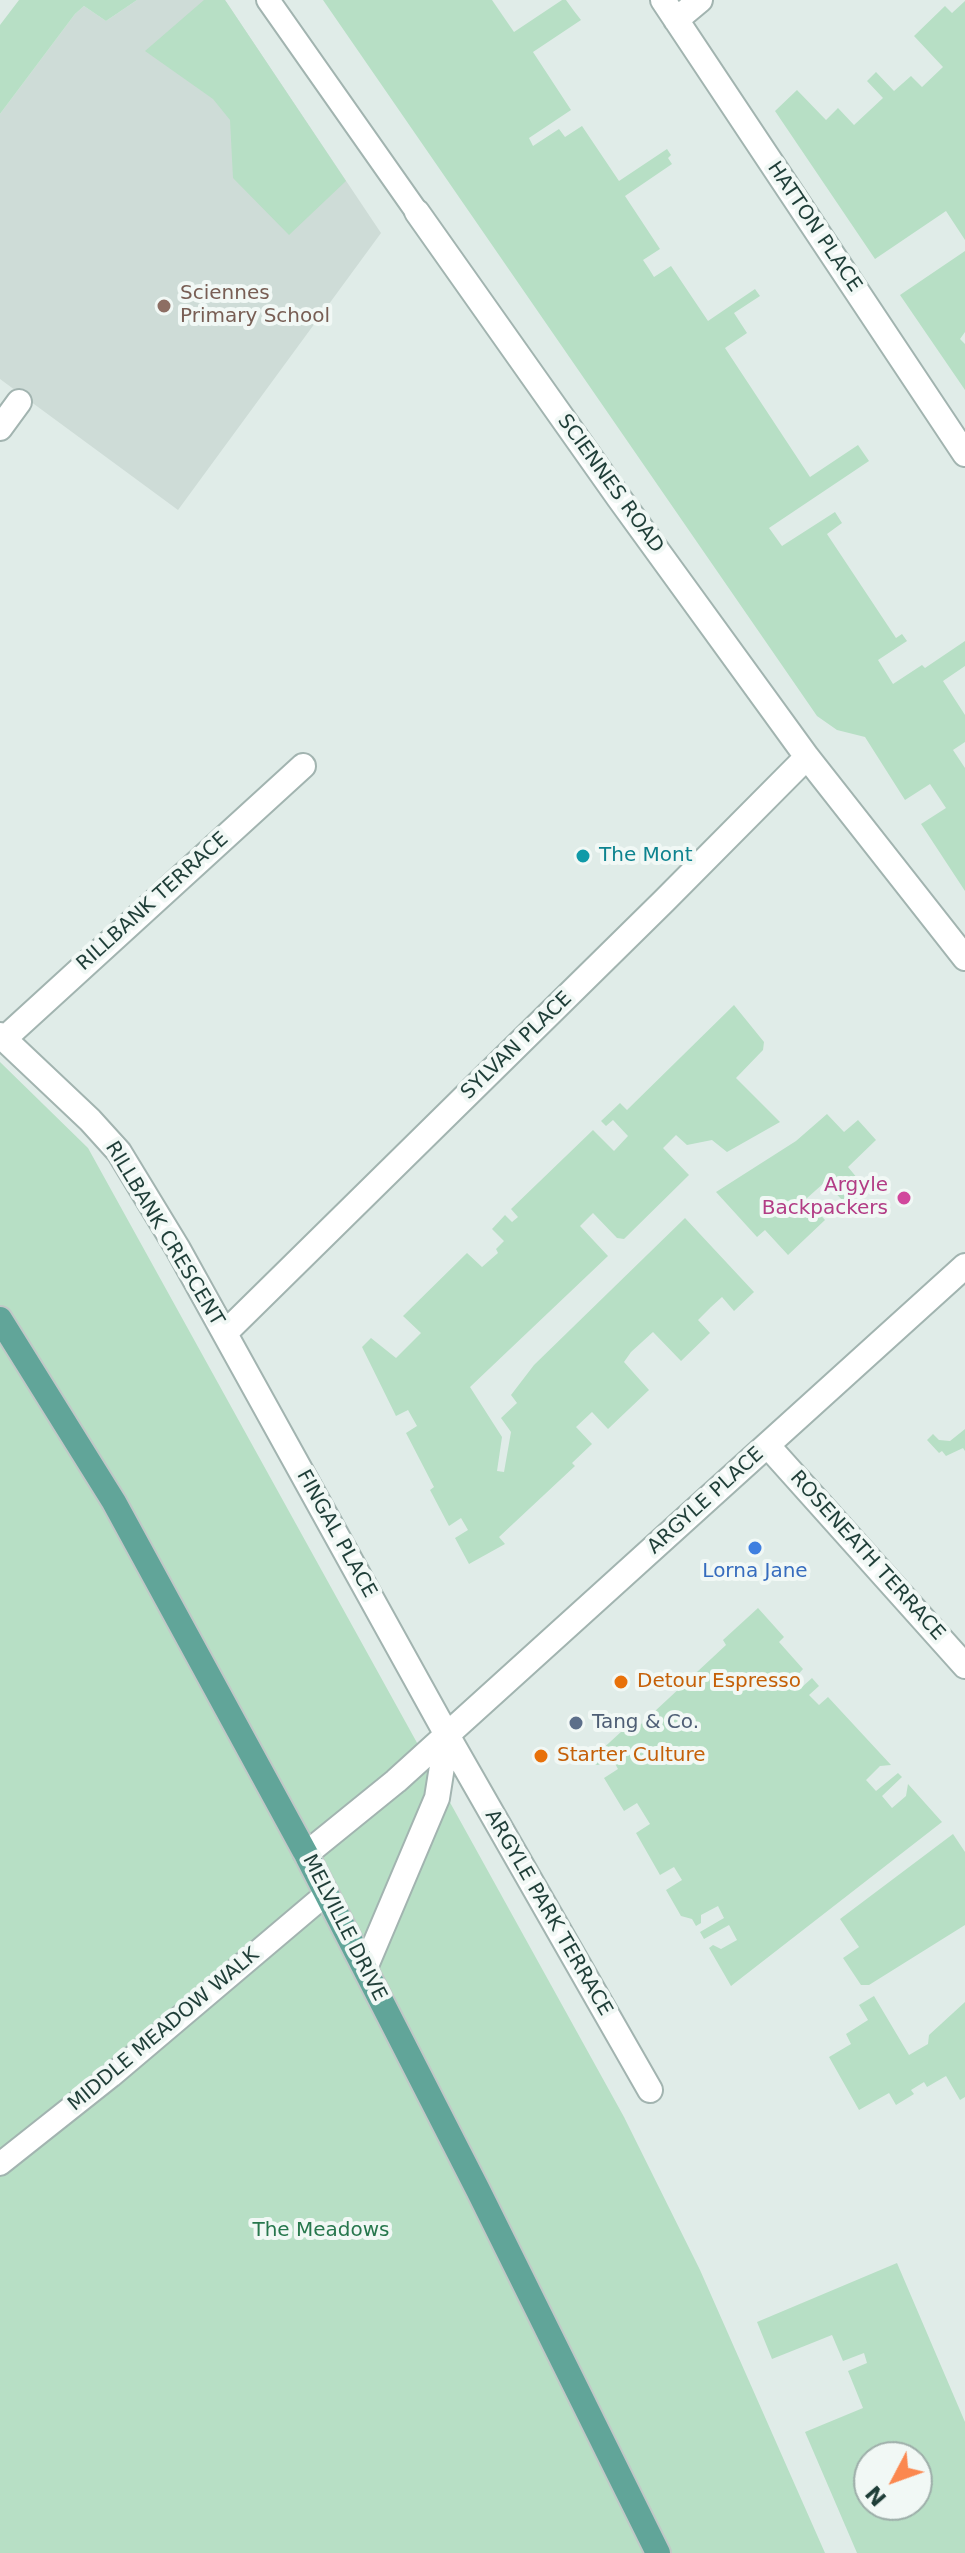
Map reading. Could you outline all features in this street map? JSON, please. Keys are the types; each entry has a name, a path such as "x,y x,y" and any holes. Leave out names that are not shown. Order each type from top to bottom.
{"main road":[{"name":"MELVILLE DRIVE","path":"0,1319 114,1502 306,1854 658,2553"}],"street":[{"name":"SCIENNES ROAD","path":"268,0 807,757 965,958"},
{"path":"670,10 700,0"},
{"name":"HATTON PLACE","path":"670,10 965,454"},
{"path":"0,428 19,402"},
{"name":"SYLVAN PLACE","path":"225,1333 807,757"},
{"name":"RILLBANK TERRACE","path":"2,1037 303,766"},
{"name":"RILLBANK CRESCENT","path":"2,1037 90,1120 119,1152 225,1333"},
{"name":"ARGYLE PLACE","path":"306,1854 396,1781 965,1266"},
{"name":"FINGAL PLACE","path":"225,1333 447,1735"},
{"name":"ROSENEATH TERRACE","path":"768,1446 965,1666"},
{"path":"365,1968 437,1798 447,1735"},
{"name":"ARGYLE PARK TERRACE","path":"447,1735 650,2090"},
{"name":"MIDDLE MEADOW WALK","path":"0,2164 111,2076 326,1894"}],"shaded area":[{"name":"Sciennes Primary School","path":"137,0 225,0 381,233 178,510 0,379 0,114 84,6 106,21"}],"green space":[{"path":"19,0 137,0 106,21 84,6 0,114 0,25"},
{"path":"204,0 225,0 346,181 289,235 233,178 230,120 213,99 145,51"},
{"path":"323,0 492,0 514,32 566,0 581,20 533,52 571,110 529,138 533,146 559,129 565,137 582,126 619,181 667,149 672,164 625,196 660,249 643,260 654,277 671,266 708,321 755,289 760,296 734,313 747,333 725,348 810,477 858,445 869,461 769,528 782,546 835,512 842,523 827,534 896,638 902,634 907,641 878,660 893,684 922,665 925,668 965,641 965,666 943,681 965,715 965,742 953,750 965,768 965,891 921,824 946,808 930,784 905,800 865,737 837,730 817,716"},
{"path":"965,1 965,240 946,211 875,259 775,111 797,90 826,120 838,108 854,125 883,98 867,81 876,72 894,91 911,76 922,87 943,67 914,36 945,6 952,13"},
{"path":"965,251 965,332 960,339 965,344 965,390 900,295"},
{"path":"734,1005 764,1042 763,1050 736,1078 780,1122 727,1152 712,1140 687,1145 676,1135 663,1148 689,1175 624,1239 617,1238 593,1213 580,1226 608,1256 470,1387 502,1437 497,1471 504,1472 511,1432 501,1418 517,1403 511,1395 534,1365 685,1218 754,1292 734,1311 722,1297 711,1307 698,1320 710,1333 681,1361 653,1332 631,1352 624,1362 649,1390 608,1429 592,1412 576,1427 592,1444 572,1463 575,1466 499,1537 505,1544 469,1564 455,1538 468,1530 461,1518 449,1526 430,1490 434,1487 406,1433 417,1426 408,1410 396,1416 362,1347 371,1338 396,1358 421,1333 403,1316 467,1253 482,1267 498,1253 496,1249 504,1241 492,1229 505,1215 512,1222 518,1217 511,1209 593,1130 614,1151 628,1136 613,1120 606,1126 601,1121 620,1103 627,1110"},
{"name":"The Meadows","path":"0,1062 88,1148 624,2117 700,2270 825,2553 0,2553"},
{"path":"827,1114 844,1132 858,1120 876,1140 848,1167 863,1185 844,1202 825,1182 806,1199 825,1220 788,1255 765,1230 757,1237 716,1192 796,1141"},
{"path":"965,1429 965,1451 963,1448 946,1456 927,1440 933,1434 939,1440 950,1441"},
{"path":"758,1608 784,1637 779,1642 803,1669 794,1679 802,1687 812,1678 819,1686 809,1695 819,1705 828,1697 891,1765 880,1766 866,1780 876,1791 898,1773 902,1777 882,1796 892,1808 906,1796 908,1784 942,1822 731,1986 709,1948 713,1945 721,1949 737,1940 729,1925 704,1939 700,1932 724,1918 718,1906 701,1915 701,1923 696,1926 692,1919 681,1916 666,1890 682,1880 674,1867 660,1875 636,1833 650,1824 637,1803 624,1811 604,1778 618,1769 612,1758 598,1765 582,1763 584,1752 598,1753 634,1720 640,1725 726,1645 723,1640"},
{"path":"953,1834 965,1852 965,1925 869,1985 861,1985 843,1958 859,1947 840,1919"},
{"path":"874,1996 909,2055 928,2044 929,2035 965,2002 965,2097 960,2100 946,2076 927,2087 924,2082 911,2090 914,2094 896,2105 889,2093 859,2110 829,2057 851,2044 846,2034 868,2020 859,2005"},
{"path":"897,2263 965,2422 965,2553 857,2553 805,2432 863,2408 848,2371 867,2363 864,2353 843,2361 832,2335 772,2359 757,2322"}],"place":[{"name":"Sciennes Primary School","path":"164,306"},
{"name":"The Mont","path":"583,856"},
{"name":"Argyle Backpackers","path":"904,1198"},
{"name":"Lorna Jane","path":"755,1548"},
{"name":"Detour Espresso","path":"621,1682"},
{"name":"Tang & Co.","path":"576,1723"},
{"name":"Starter Culture","path":"541,1756"}]}
